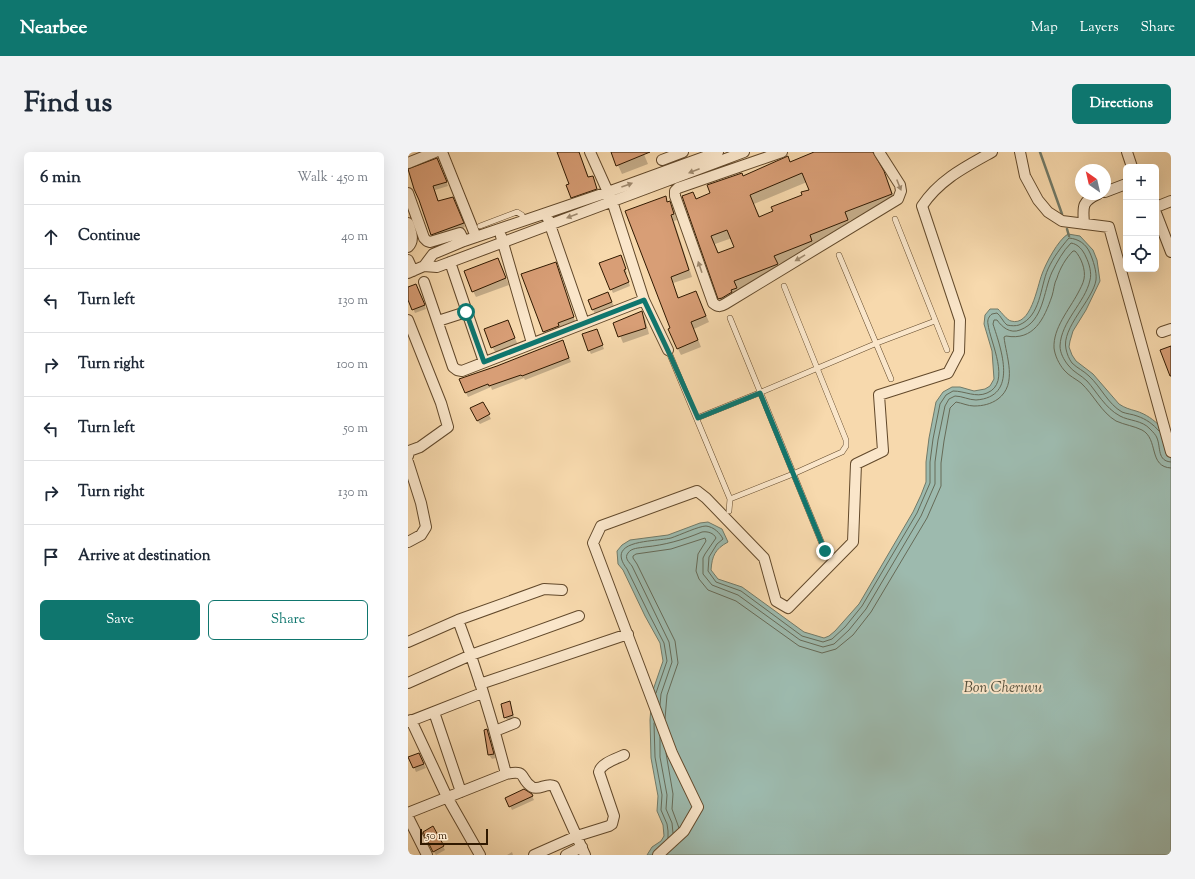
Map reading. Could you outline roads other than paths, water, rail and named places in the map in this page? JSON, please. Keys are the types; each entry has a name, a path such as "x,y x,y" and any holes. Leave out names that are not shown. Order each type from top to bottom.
{"street":[{"path":"408,163 435,152"},
{"path":"442,152 476,237"},
{"path":"590,152 610,197 644,300 668,350"},
{"path":"666,172 660,156 683,152"},
{"path":"408,260 410,272 424,266 437,267 550,225 666,172 718,152"},
{"path":"424,266 433,254 464,241 546,214 610,197 744,152"},
{"path":"782,152 678,188 675,191 675,196 713,303 716,306 720,307 898,199 901,191 900,185 879,152"},
{"path":"658,855 684,831 698,806 672,753 593,543 600,526 697,491 706,498 764,558 776,601 788,608 853,542 856,464 883,451 879,395 948,374 959,352 960,320 922,206 936,187 959,170 992,152"},
{"path":"1020,152 1026,176 1038,200 1048,212 1062,221 1109,227 1171,452"},
{"path":"1127,152 1131,164"},
{"path":"1111,190 1123,185"},
{"path":"408,193 424,238 427,241 430,242 460,233 464,241"},
{"path":"1084,224 1083,207 1088,200"},
{"path":"1159,206 1171,201"},
{"path":"546,214 584,323"},
{"path":"1159,221 1171,252"},
{"path":"408,223 412,236 412,242 408,247"},
{"path":"498,230 503,242 532,343"},
{"path":"450,262 484,362"},
{"path":"424,282 453,367 462,371 644,300"},
{"path":"438,321 466,312"},
{"path":"408,320 441,403 448,427 420,447 409,451 408,456"},
{"path":"408,462 421,503 426,527 421,535 408,542"},
{"path":"408,642 458,620 544,588 562,590"},
{"path":"408,683 471,655 579,616"},
{"path":"458,620 471,655 495,731 506,774"},
{"path":"480,855 447,797 410,721 434,712 481,689 628,634"},
{"path":"434,712 461,792"},
{"path":"495,731 515,723"},
{"path":"534,855 577,836 612,824 614,816 599,772 604,765 624,756"},
{"path":"408,813 506,774 518,772 533,788 537,789 549,785 554,786 583,851 566,855"},
{"path":"408,817 427,855"}],"lane":[{"path":"480,226 517,212 522,214 524,221"},
{"path":"895,219 947,350"},
{"path":"840,254 891,378"},
{"path":"730,499 794,474 842,452 846,446 846,440 784,286"},
{"path":"730,318 825,551"},
{"path":"698,418 877,343 935,321"},
{"path":"668,350 698,418 730,499 729,511"}],"water":[{"name":"Bon Cheruvu","path":"1068,234 1080,236 1093,250 1097,260 1100,281 1086,310 1073,331 1069,347 1072,355 1076,361 1093,374 1119,404 1140,412 1161,427 1171,459 1171,855 647,855 652,847 661,841 664,836 663,825 657,811 658,796 651,758 650,720 652,693 663,661 660,643 623,570 618,564 617,551 622,545 630,540 668,535 700,523 708,522 722,529 728,542 717,550 712,561 711,570 718,579 742,587 804,632 824,638 829,636 859,604 913,512 921,495 926,482 926,462 929,438 936,402 943,392 952,387 960,387 974,391 985,389 990,386 994,379 992,351 984,324 985,315 990,309 998,309 1011,321 1018,321 1024,318 1032,305 1049,258 1056,246"}],"waterway":[{"path":"1040,152 1062,214"},
{"path":"1067,229 1069,236"}]}
